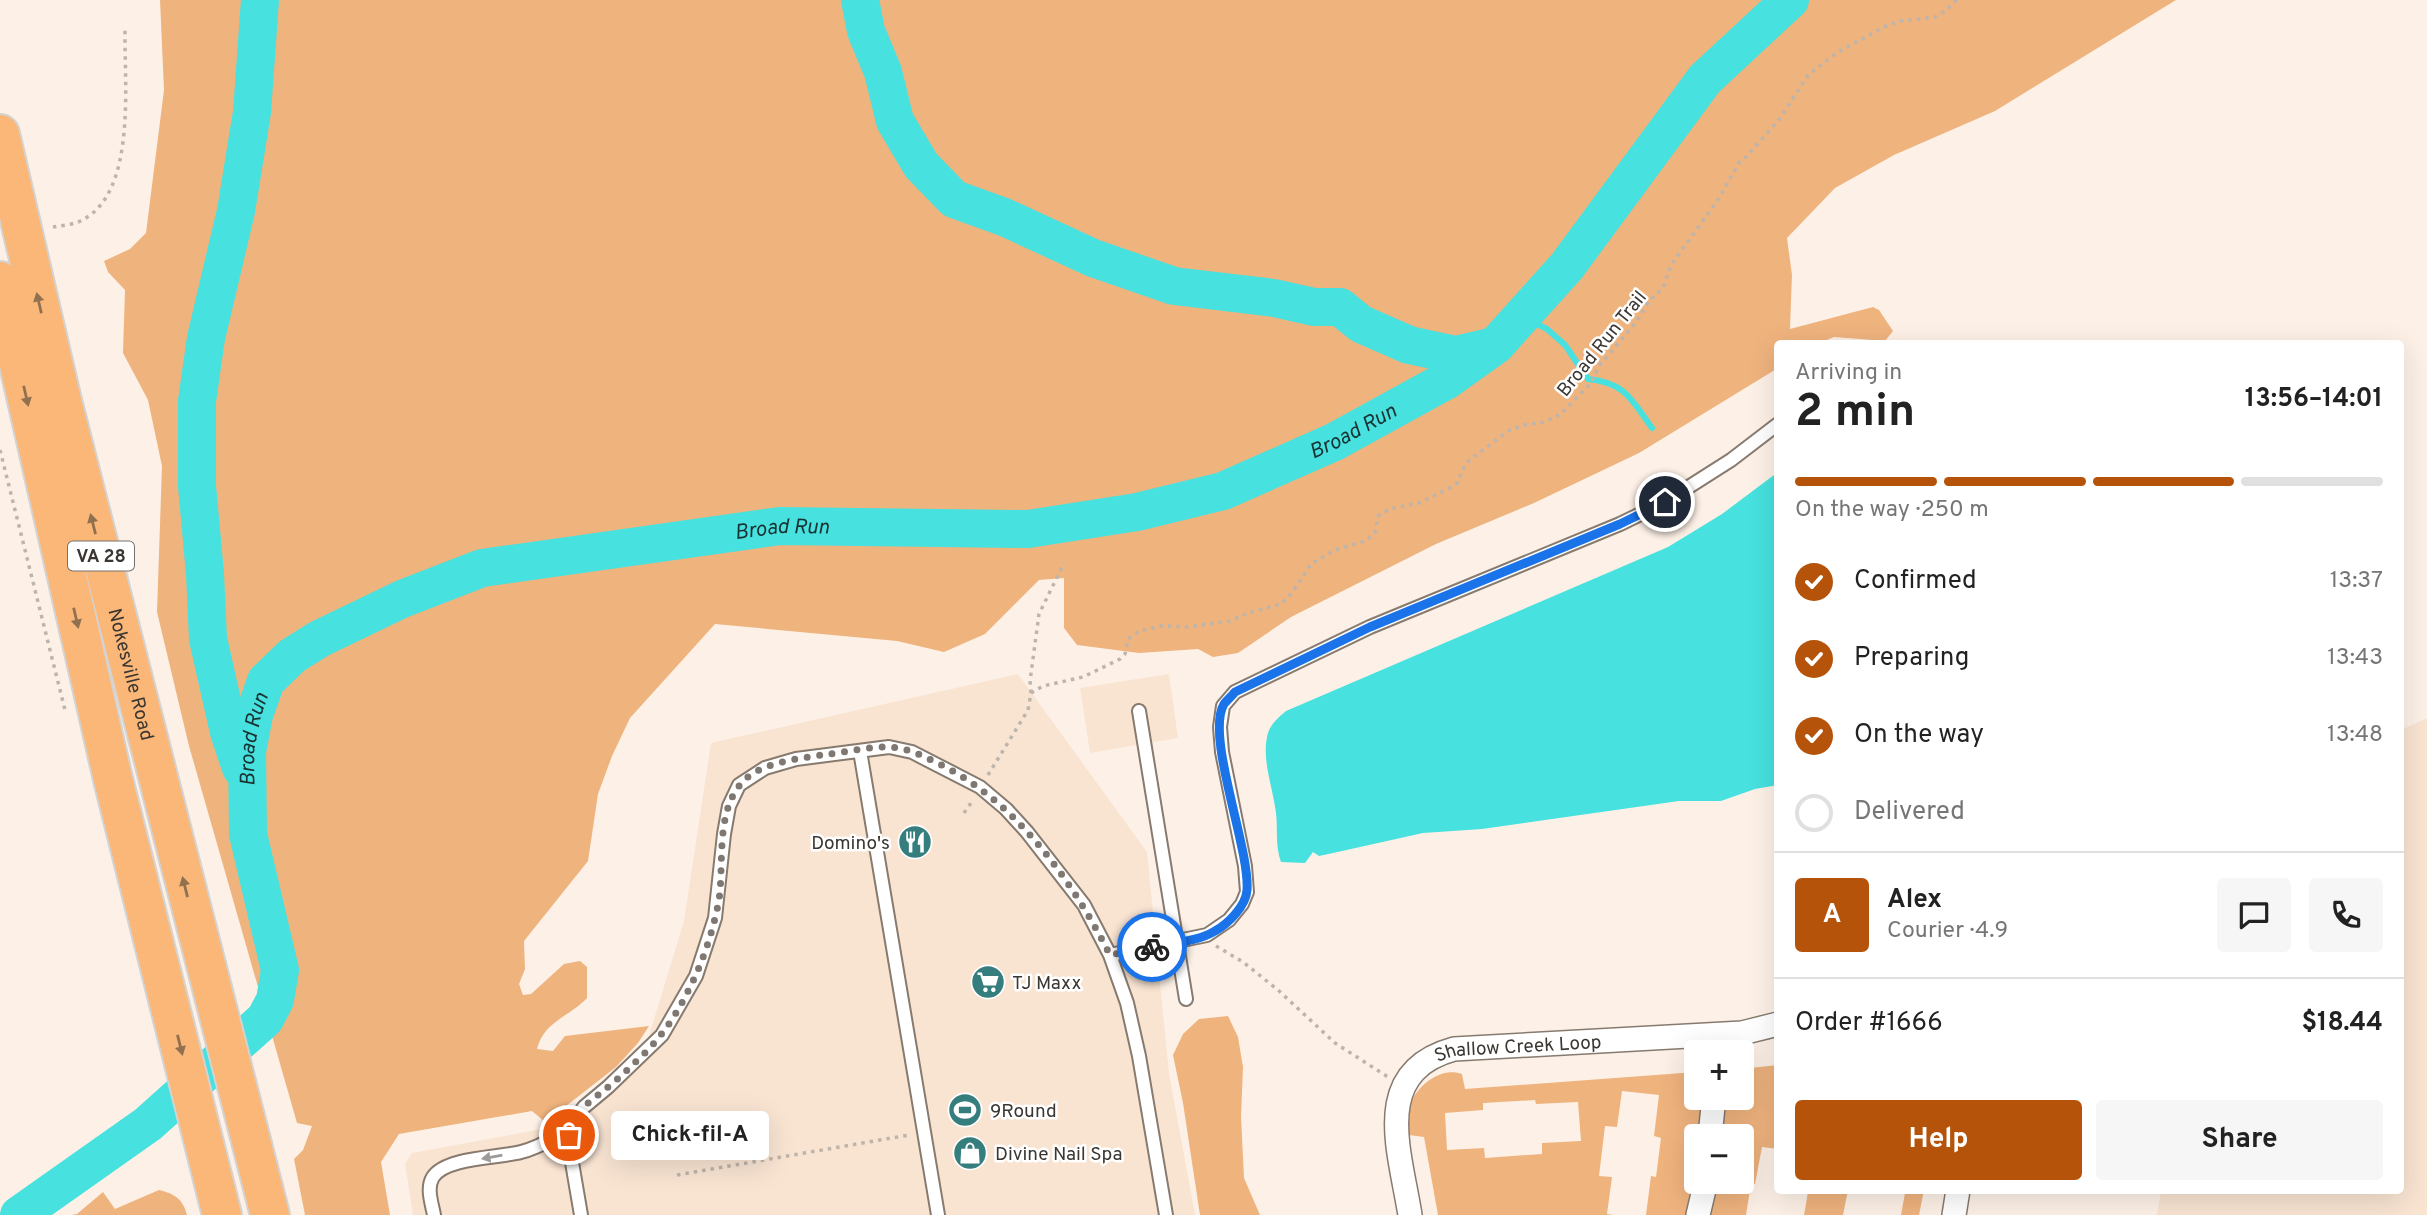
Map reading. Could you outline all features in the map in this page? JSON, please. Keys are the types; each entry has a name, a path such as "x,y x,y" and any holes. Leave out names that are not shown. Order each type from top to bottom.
{"highway":[{"name":"Nokesville Road","path":"0,134 62,401 270,1215"},
{"name":"Nokesville Road","path":"0,281 113,779 222,1215"}],"street":[{"name":"Shallow Creek Loop","path":"1722,1040 1774,1025"},
{"name":"Shallow Creek Loop","path":"1403,1086 1418,1067 1436,1054 1454,1049 1684,1044"},
{"path":"1403,1086 1395,1114 1410,1215"},
{"path":"1698,1215 1703,1194"},
{"path":"1954,1215 1957,1194"}],"lane":[{"path":"1110,955 1214,932 1229,920 1242,904 1247,892 1245,866 1222,752 1220,727 1223,706 1235,692 1370,627 1620,524 1665,502 1731,460 1774,427"},
{"path":"1139,712 1186,999"},
{"path":"580,1215 569,1135 575,1119 584,1107 662,1035 696,976 715,918 729,806 739,785 765,768 785,762 889,747 912,751 980,787 1006,809 1084,905 1110,955 1128,1003 1166,1215"},
{"path":"860,751 937,1215"},
{"path":"434,1215 429,1189 432,1178 438,1172 451,1164 538,1147 556,1137"}],"path":[{"name":"Broad Run Trail","path":"1031,693 1043,686 1083,677 1120,659 1125,654 1128,639 1139,631 1162,626 1188,627 1230,621 1282,604 1311,564 1335,550 1365,541 1376,532 1378,516 1390,509 1419,503 1450,488 1457,483 1466,463 1508,431 1545,422 1561,414 1591,383 1599,366 1636,322 1649,301 1663,288 1671,265 1718,200 1740,161 1778,121 1809,74 1838,52 1888,24 1935,17 1957,0"},
{"path":"60,226 80,221 95,211 109,192 119,171 124,130 125,29"},
{"path":"990,771 1028,710 1039,614 1064,563"},
{"path":"1199,937 1243,962 1278,990 1335,1043 1403,1086"},
{"path":"677,1175 924,1133"}],"shaded area":[{"path":"160,0 2176,0 1995,111 1894,155 1835,188 1787,238 1792,275 1790,329 1873,307 1879,310 1893,331 1886,340 1834,337 1827,340 1774,340 1774,370 1639,453 1534,503 1436,544 1291,617 1238,653 1213,657 1198,649 1139,653 1077,645 1064,628 1064,578 1039,580 985,634 944,652 897,641 715,624 630,718 598,794 588,861 524,941 525,969 519,984 523,995 531,994 564,964 580,961 587,967 587,998 545,1032 537,1049 553,1051 565,1036 649,1026 616,1067 566,1106 556,1124 550,1126 532,1111 399,1134 381,1162 390,1215 305,1215 294,1159 303,1150 312,1126 297,1123 189,746 157,612 162,466 148,400 123,353 125,290 108,272 104,261 130,249 146,233 164,90"},
{"path":"1018,674 1147,852 1169,1073 1195,1215 413,1215 405,1164 412,1153 558,1126 648,1039 684,921 711,743"},
{"path":"1169,674 1178,738 1090,753 1080,688"},
{"path":"2427,718 2427,1215 2157,1215 2160,1194 2404,1194 2404,729"},
{"path":"1228,1016 1238,1037 1243,1067 1241,1117 1244,1178 1260,1215 1200,1215 1173,1055 1183,1034 1199,1019"},
{"path":"1774,1065 1774,1148 1762,1147 1754,1184 1754,1124 1684,1124 1684,1194 1749,1194 1746,1215 1646,1215 1651,1176 1656,1177 1661,1138 1654,1136 1659,1095 1622,1091 1617,1127 1605,1126 1599,1176 1612,1177 1607,1214 1613,1215 1438,1215 1424,1137 1409,1135 1406,1118 1418,1091 1433,1078 1452,1072 1462,1074 1465,1089 1684,1073 1684,1110 1754,1110 1754,1068","holes":["1535,1100 1536,1104 1578,1102 1581,1141 1542,1143 1542,1154 1485,1158 1484,1148 1447,1150 1445,1113 1483,1110 1483,1103"]},
{"path":"159,1190 178,1198 187,1215 71,1215 77,1214 103,1192 115,1209"},
{"path":"1808,1194 1847,1194 1843,1215 1804,1215"},
{"path":"1905,1194 1923,1194 1919,1215 1901,1215"}],"water":[{"path":"1774,475 1774,786 1721,801 1679,801 1482,829 1423,833 1319,856 1313,852 1305,863 1281,862 1266,746 1274,722 1286,711 1668,547 1722,514"}],"waterway":[{"path":"241,768 229,732 208,639 197,486 197,401 206,338 236,211 252,112 260,0"},
{"path":"860,0 866,31 883,72 895,121 921,165 954,199 1004,217 1093,258 1174,286 1274,298 1314,307 1340,307 1361,324 1409,345 1456,355 1490,347"},
{"name":"Broad Run","path":"19,1215 148,1124 265,1019 275,1000 280,970 248,834 247,751 254,715 266,681 292,656 319,639 402,599 482,568 780,526 1028,529 1137,512 1223,491 1334,442 1447,380 1496,345 1567,266 1705,79 1790,0"},
{"path":"1523,317 1547,329 1565,345 1588,379 1611,384 1626,394 1652,428"}],"way so far":[{"path":"569,1135 575,1119 584,1107 662,1035 685,997 696,976 715,918 729,806 739,785 765,768 796,759 889,747 912,751 980,787 1006,809 1084,905 1110,955 1152,947"}],"place":[{"name":"Domino's","path":"915,842"},
{"name":"TJ Maxx","path":"988,982"},
{"name":"9Round","path":"965,1110"},
{"name":"Chick-fil-A","path":"569,1135"},
{"name":"Divine Nail Spa","path":"970,1153"}],"route":[{"path":"1152,947 1214,932 1229,920 1242,904 1247,892 1245,866 1222,752 1220,727 1223,706 1235,692 1370,627 1620,524 1665,502"}]}
